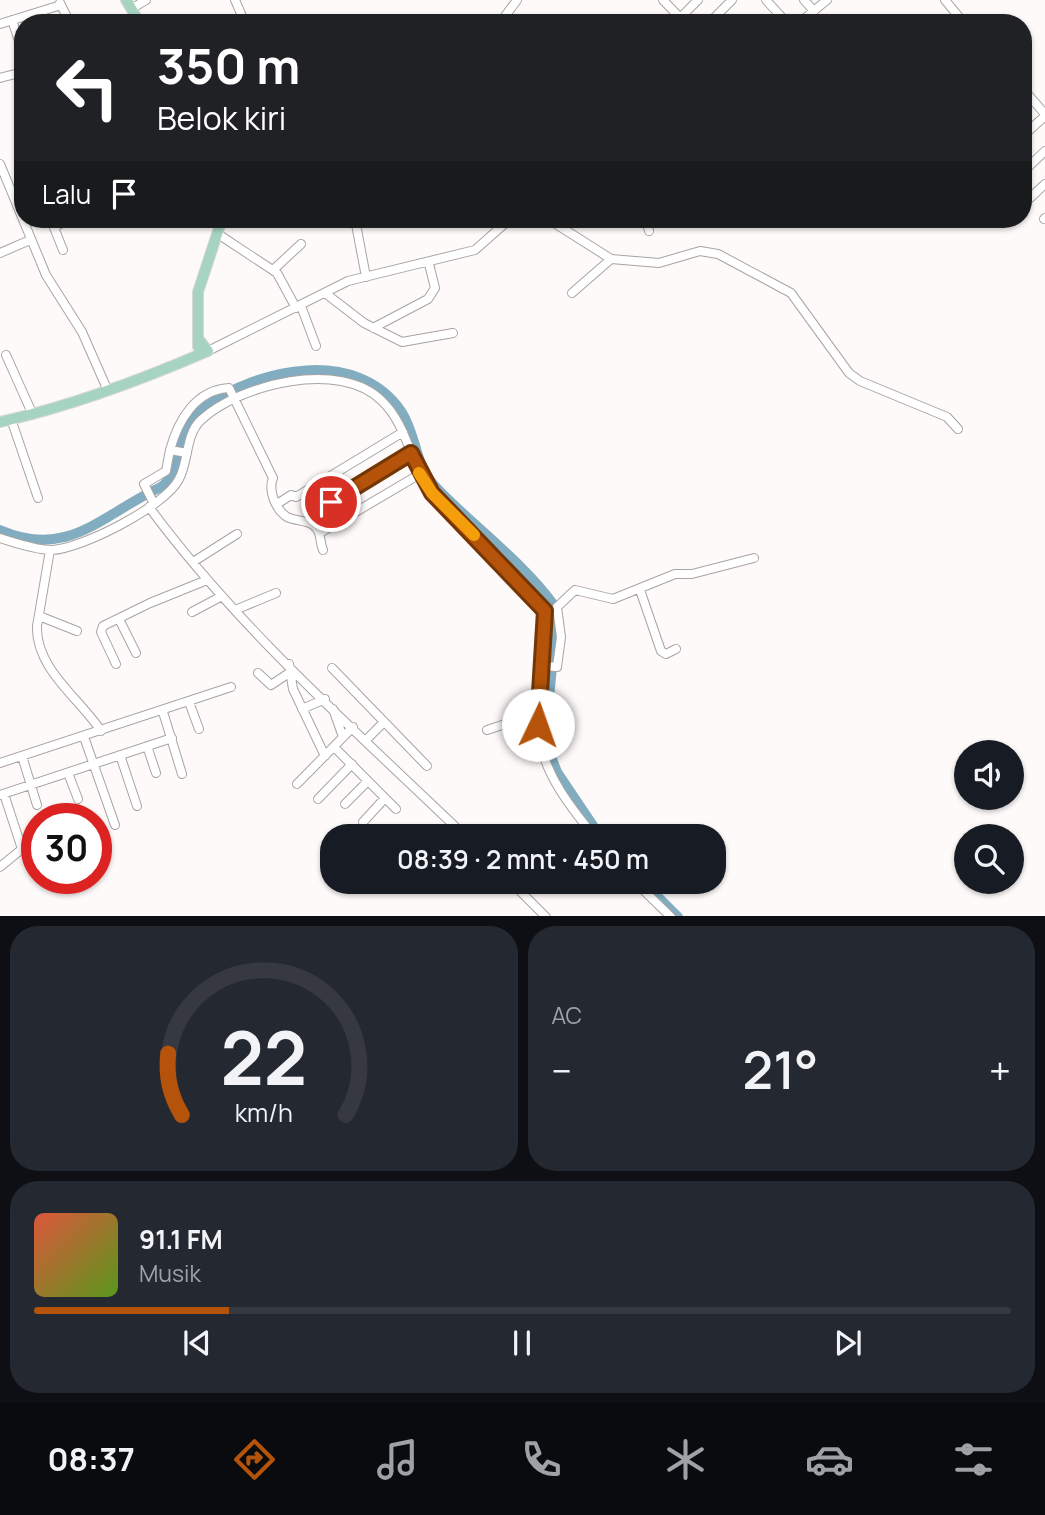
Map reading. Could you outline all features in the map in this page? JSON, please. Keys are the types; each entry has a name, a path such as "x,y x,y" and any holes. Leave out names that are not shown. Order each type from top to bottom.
{"main road":[{"path":"195,356 200,341 198,292 220,228"},
{"path":"0,422 108,391 208,351 200,341"}],"street":[{"path":"128,5 146,0"},
{"path":"664,0 677,14"},
{"path":"687,14 698,0"},
{"path":"718,14 732,0"},
{"path":"766,0 779,14"},
{"path":"804,0 814,11"},
{"path":"810,14 827,0"},
{"path":"945,0 957,14"},
{"path":"32,14 60,3"},
{"path":"0,24 12,20 14,26"},
{"path":"0,68 2,78"},
{"path":"1032,127 1045,115"},
{"path":"1032,163 1045,151"},
{"path":"0,164 14,191"},
{"path":"1032,196 1045,184"},
{"path":"27,228 46,275 82,332 108,391"},
{"path":"54,228 63,250"},
{"path":"357,228 366,277"},
{"path":"208,351 324,293 366,277 429,264 475,250 500,228"},
{"path":"562,228 611,260 659,263 700,251 718,254 791,293 814,321 837,358 860,381 947,417 958,429"},
{"path":"218,234 273,270 283,281 316,346"},
{"path":"0,253 30,240"},
{"path":"273,270 301,244"},
{"path":"572,293 611,260"},
{"path":"373,328 429,298 435,288 429,264"},
{"path":"324,293 373,328 409,343 453,333"},
{"path":"6,355 32,413"},
{"path":"0,538 50,550 92,537 177,483 185,452 198,423 233,396 283,380 345,382 380,398 395,415 420,474 442,505 545,611 548,667"},
{"path":"323,550 320,533 313,525 285,516 277,504 270,486 273,478 233,396 226,388 209,393 196,402 178,423 166,471 144,484 150,499 207,580 289,669 325,699 453,824"},
{"path":"12,419 38,498"},
{"path":"277,504 291,495 296,497 404,432"},
{"path":"171,450 185,452"},
{"path":"331,502 411,453"},
{"path":"320,533 420,474"},
{"path":"193,562 237,534"},
{"path":"50,550 38,638 66,690 101,731"},
{"path":"585,824 566,800 551,773 538,735 539,713 548,667 561,636 558,603 575,590 613,599 675,574 692,574 754,558"},
{"path":"116,664 101,630 150,603 207,580"},
{"path":"640,590 661,651 666,654 676,649"},
{"path":"235,610 276,593"},
{"path":"192,612 222,596"},
{"path":"39,616 77,631"},
{"path":"119,619 136,653"},
{"path":"332,668 427,766"},
{"path":"258,673 271,685 289,669"},
{"path":"289,669 302,709 325,756"},
{"path":"0,763 163,712 231,687"},
{"path":"302,709 325,699"},
{"path":"190,702 199,729"},
{"path":"332,706 344,737"},
{"path":"163,712 182,774"},
{"path":"487,730 539,713"},
{"path":"366,740 384,722"},
{"path":"297,784 353,727"},
{"path":"83,737 115,825"},
{"path":"0,867 22,849 2,795 172,738"},
{"path":"147,746 156,773"},
{"path":"334,747 396,808"},
{"path":"120,755 136,806"},
{"path":"22,756 36,803"},
{"path":"318,799 352,764"},
{"path":"68,773 78,799"},
{"path":"345,804 368,780"},
{"path":"363,822 385,798"},
{"path":"523,894 546,916"},
{"path":"648,894 671,916"}],"waterway":[{"path":"0,530 24,538 46,540 66,537 84,530 161,487 173,472 187,428 195,417 227,393 252,382 306,370 334,371 359,378 382,391 401,411 423,467 433,484 511,557 553,604 554,645 545,741 557,772 592,824"},
{"path":"655,894 677,916"}],"slow traffic":[{"path":"419,473 442,505 474,535"}],"route":[{"path":"331,502 411,453 425,484 442,505 485,546 545,611 546,629 538,725"}]}
